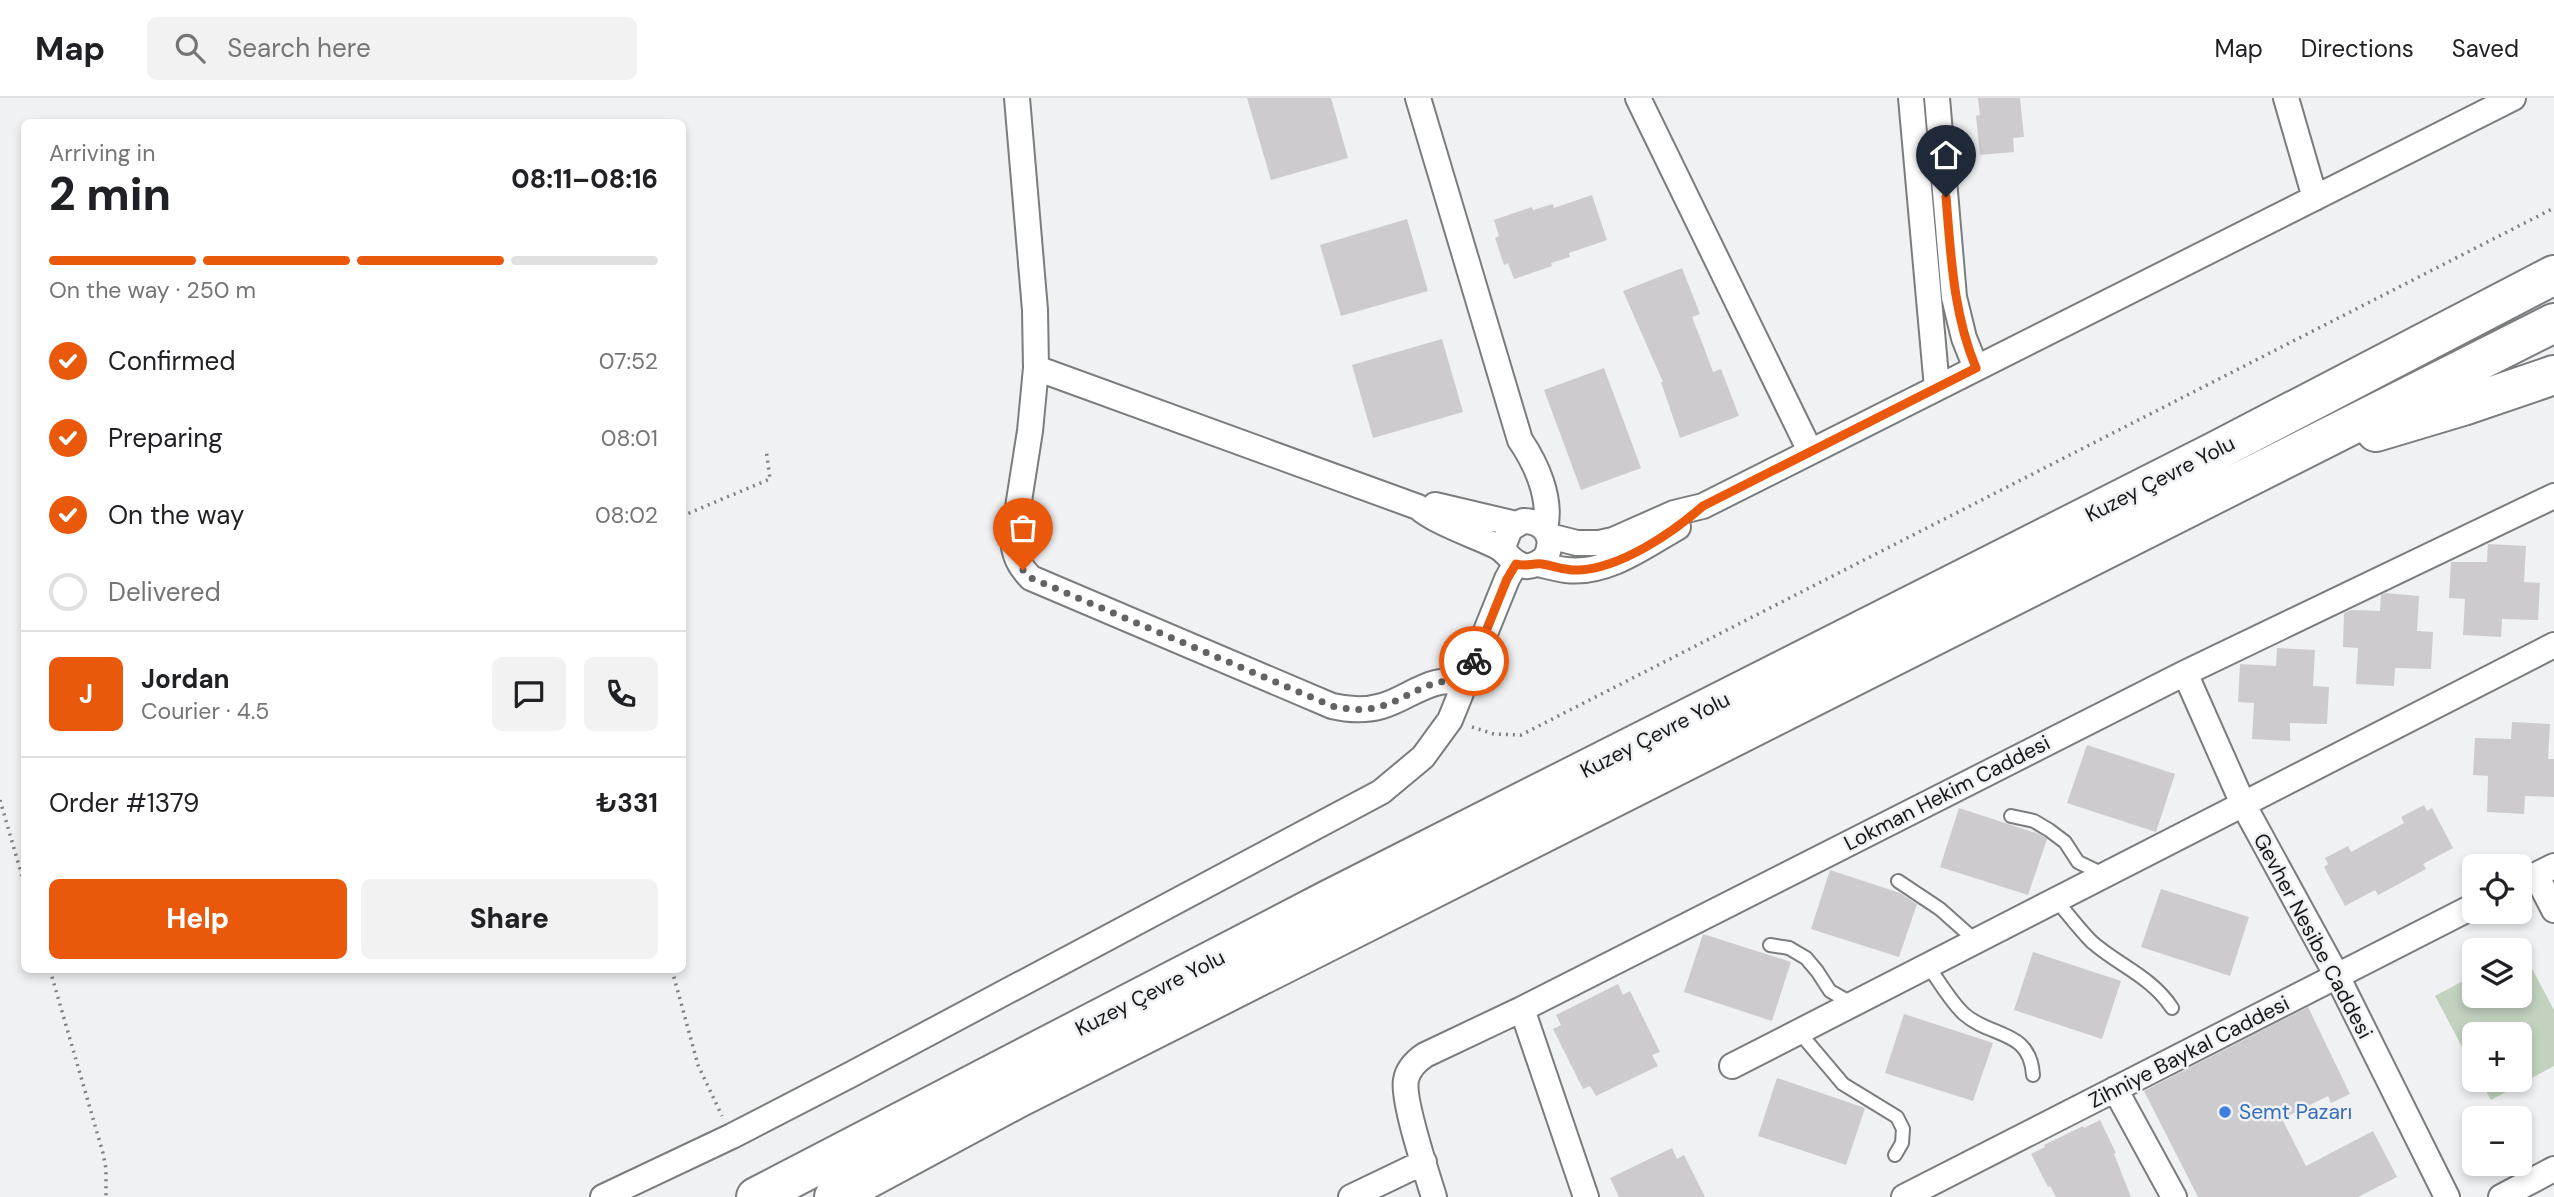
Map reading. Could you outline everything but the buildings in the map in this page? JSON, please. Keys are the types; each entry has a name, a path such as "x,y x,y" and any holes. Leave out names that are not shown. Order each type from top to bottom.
{"highway":[{"path":"2422,342 2493,289 2554,257"},
{"name":"Kuzey Çevre Yolu","path":"756,1197 1328,900 2192,463 2554,275"},
{"name":"Kuzey Çevre Yolu","path":"834,1197 1030,1092 2554,323"},
{"path":"2296,453 2408,424 2554,375"}],"street":[{"path":"1017,98 1035,310 1036,368 1030,431 1013,539 1017,561 1031,578 1332,706 1366,709 1396,701 1441,681 1465,684"},
{"path":"1418,98 1520,440 1532,457 1547,501 1549,514 1533,527 1506,536 1520,559"},
{"path":"1639,98 1810,451"},
{"path":"1911,98 1937,388"},
{"path":"1937,98 1954,297 1964,338 1976,368"},
{"path":"2286,98 2315,198"},
{"path":"1418,507 1433,504 1533,527 1577,543 1613,540 1674,513 1703,506 2513,98"},
{"path":"1036,368 1418,507 1429,517 1456,527 1520,559 1566,570 1608,565 1682,525 1703,506"},
{"name":"Lokman Hekim Caddesi","path":"1434,1197 1405,1089 1412,1066 1425,1055 1522,1009 2185,673 2554,496"},
{"path":"603,1197 732,1136 1381,792 1423,757 1450,720 1507,579 1520,559 1549,552 1533,527"},
{"path":"1732,1066 2554,645"},
{"name":"Gevher Nesibe Caddesi","path":"2185,673 2243,804 2337,976 2447,1197"},
{"path":"2537,874 2554,910"},
{"name":"Zihniye Baykal Caddesi","path":"1904,1197 2462,912"},
{"path":"1522,1009 1586,1197"},
{"path":"2115,1089 2174,1197"},
{"path":"1351,1197 1424,1162"},
{"path":"2501,1197 2554,1169"}],"lane":[{"path":"2011,816 2034,821 2049,830 2065,842 2078,862 2105,875"},
{"path":"1898,881 1940,909 1976,941"},
{"path":"2056,900 2091,941 2131,967 2166,999 2172,1008"},
{"path":"1770,945 1789,948 1806,958 1830,991 1853,1004"},
{"path":"1928,966 1966,1016 2010,1037 2024,1047 2032,1060 2032,1075"},
{"path":"1799,1032 1843,1084 1897,1117 1903,1129 1902,1143 1895,1155"}],"path":[{"path":"1450,720 1494,734 1521,735 2554,208"},
{"path":"686,514 770,480 765,449"},
{"path":"0,800 21,873"},
{"path":"51,973 103,1153 106,1197"},
{"path":"673,973 698,1065 732,1136"}],"green space":[{"path":"2532,969 2554,1010 2554,1066 2532,1078 2532,1022 2462,1022 2462,1047 2435,996 2462,981 2462,1008 2532,1008"},
{"path":"2487,1092 2506,1092 2491,1100"}],"way so far":[{"path":"1023,570 1031,578 1332,706 1366,709 1396,701 1433,683 1451,680 1465,684 1474,661"}],"place":[{"name":"Semt Pazarı","path":"2225,1112"}],"route":[{"path":"1474,661 1507,579 1516,564 1538,564 1566,570 1608,565 1682,525 1703,506 1976,368 1964,338 1954,297 1946,197"}]}
